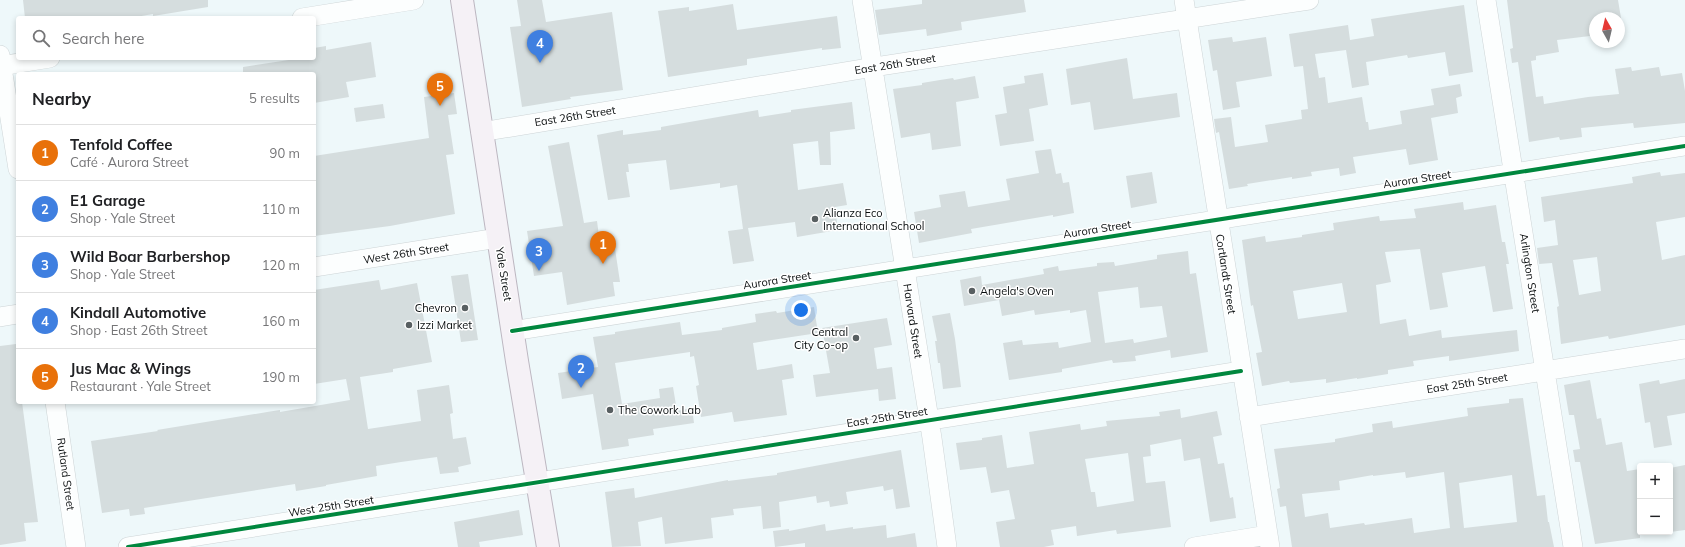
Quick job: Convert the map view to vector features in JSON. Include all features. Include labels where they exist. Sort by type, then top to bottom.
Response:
[{"type":"main road","name":"Yale Street","points":[[462,0],[512,331],[548,547]]},
{"type":"street","points":[[314,16],[414,0]]},
{"type":"street","name":"Harvard Street","points":[[862,0],[874,67],[947,547]]},
{"type":"street","name":"Cortlandt Street","points":[[1184,0],[1248,417],[1269,541]]},
{"type":"street","name":"East 26th Street","points":[[481,132],[874,67],[1309,0]]},
{"type":"street","name":"Arlington Street","points":[[1486,0],[1573,547]]},
{"type":"street","points":[[16,156],[1,62],[26,60]]},
{"type":"street","name":"Aurora Street","points":[[512,331],[1685,146]]},
{"type":"street","name":"West 26th Street","points":[[316,267],[498,238]]},
{"type":"street","points":[[0,317],[16,314]]},
{"type":"street","name":"East 25th Street","points":[[1248,417],[1685,349]]},
{"type":"street","name":"East 25th Street","points":[[537,482],[928,419],[1241,371]]},
{"type":"street","name":"Rutland Street","points":[[55,404],[76,547]]},
{"type":"street","name":"West 25th Street","points":[[128,547],[537,482]]},
{"type":"street","points":[[1194,547],[1269,541]]},
{"type":"building","points":[[23,0],[208,0],[208,7],[153,16],[153,14],[142,16],[25,16]]},
{"type":"building","points":[[517,0],[542,0],[546,22],[612,12],[623,90],[570,97],[571,99],[522,107],[510,27],[521,26]]},
{"type":"building","points":[[922,0],[1024,0],[1026,12],[961,22],[962,30],[927,36],[926,29],[879,35],[875,10],[922,4]]},
{"type":"building","points":[[1507,0],[1618,0],[1620,12],[1589,12],[1589,36],[1557,40],[1559,52],[1536,56],[1536,60],[1531,61],[1536,97],[1543,96],[1544,104],[1619,94],[1615,69],[1631,67],[1632,71],[1659,67],[1661,76],[1682,73],[1685,91],[1685,123],[1634,128],[1633,123],[1581,128],[1582,137],[1560,140],[1559,137],[1529,142],[1518,62],[1512,63],[1510,49],[1513,48]]},
{"type":"building","points":[[733,4],[737,30],[837,16],[841,48],[822,50],[822,48],[747,59],[747,65],[668,77],[658,11],[689,7],[689,11]]},
{"type":"building","points":[[1464,5],[1473,72],[1449,76],[1445,52],[1408,58],[1407,55],[1366,62],[1369,85],[1352,88],[1346,50],[1315,54],[1319,78],[1325,77],[1328,103],[1362,97],[1366,122],[1368,122],[1369,130],[1402,124],[1400,111],[1434,105],[1431,89],[1460,84],[1462,96],[1456,98],[1458,113],[1431,118],[1438,160],[1409,165],[1406,149],[1353,157],[1356,173],[1340,176],[1339,168],[1311,172],[1312,176],[1292,179],[1292,177],[1247,184],[1248,186],[1229,189],[1219,132],[1216,133],[1214,119],[1231,117],[1235,147],[1268,142],[1265,125],[1302,119],[1301,110],[1308,109],[1303,66],[1294,67],[1289,34],[1348,25],[1350,40],[1374,36],[1371,19]]},
{"type":"building","points":[[1232,37],[1233,42],[1266,37],[1272,76],[1236,82],[1240,107],[1223,110],[1217,70],[1213,71],[1208,40]]},
{"type":"building","points":[[371,42],[376,77],[346,82],[349,97],[316,103],[316,72],[243,72],[243,67],[289,60],[316,60],[316,48],[326,46],[326,50]]},
{"type":"building","points":[[1127,58],[1133,99],[1177,93],[1180,117],[1094,130],[1090,102],[1071,105],[1066,69]]},
{"type":"building","points":[[1043,73],[1048,105],[1029,109],[1034,141],[1000,146],[995,115],[1007,113],[1003,87],[1025,83],[1024,76]]},
{"type":"building","points":[[975,76],[979,98],[956,102],[961,146],[932,150],[930,133],[901,138],[893,89],[922,85],[922,83],[940,80],[953,78],[954,80]]},
{"type":"building","points":[[454,93],[457,114],[448,115],[454,154],[446,155],[455,214],[390,226],[316,236],[316,156],[429,138],[424,97]]},
{"type":"building","points":[[852,102],[855,129],[830,132],[831,165],[820,165],[818,141],[793,144],[798,190],[843,183],[847,205],[835,207],[838,230],[797,237],[795,222],[748,228],[754,261],[733,264],[728,231],[743,229],[737,185],[720,188],[720,183],[670,190],[666,160],[628,164],[629,172],[626,172],[630,197],[608,200],[597,135],[623,130],[623,135],[661,130],[661,127],[758,110],[759,117],[791,112],[791,110]]},
{"type":"building","points":[[383,104],[385,118],[356,122],[354,108]]},
{"type":"building","points":[[569,142],[584,223],[597,221],[600,244],[614,242],[620,282],[613,282],[615,296],[567,305],[562,272],[534,276],[527,231],[563,226],[548,146]]},
{"type":"building","points":[[1051,149],[1056,174],[1061,173],[1063,183],[1069,182],[1074,213],[1053,217],[1053,215],[971,229],[972,233],[919,243],[914,212],[941,207],[939,195],[965,191],[968,207],[1010,200],[1006,179],[1039,173],[1035,151]]},
{"type":"building","points":[[1152,172],[1157,203],[1131,208],[1126,176]]},
{"type":"building","points":[[1660,172],[1661,176],[1685,173],[1685,217],[1656,222],[1662,260],[1685,255],[1685,325],[1609,339],[1608,336],[1561,344],[1557,307],[1559,306],[1552,263],[1539,264],[1537,248],[1558,245],[1555,220],[1544,222],[1541,197],[1633,183],[1632,177]],"holes":[[[1597,257],[1601,291],[1579,295],[1573,260]]]},
{"type":"building","points":[[1463,202],[1464,210],[1496,205],[1502,242],[1505,242],[1509,264],[1506,264],[1513,309],[1493,312],[1485,266],[1442,273],[1448,307],[1430,310],[1420,249],[1385,252],[1391,282],[1376,285],[1380,324],[1406,319],[1409,336],[1441,330],[1442,338],[1517,330],[1519,351],[1449,361],[1449,356],[1413,361],[1414,366],[1388,370],[1388,374],[1357,379],[1326,383],[1326,379],[1290,383],[1289,381],[1262,386],[1256,353],[1262,352],[1253,305],[1251,306],[1242,240],[1265,236],[1266,242],[1302,237],[1302,235],[1334,230],[1333,223],[1379,216],[1380,221],[1416,218],[1414,209]],"holes":[[[1342,283],[1347,312],[1298,319],[1293,291]]]},
{"type":"building","points":[[1188,251],[1190,274],[1196,273],[1208,352],[1171,358],[1170,350],[1135,356],[1136,361],[1113,363],[1112,360],[1062,369],[1062,372],[1009,380],[1003,343],[1022,340],[1023,345],[1058,342],[1059,348],[1091,342],[1086,310],[1070,313],[1070,310],[1035,315],[1034,310],[1002,316],[999,300],[964,306],[960,280],[981,276],[982,285],[1044,274],[1043,269],[1058,266],[1059,271],[1097,266],[1097,263],[1114,262],[1115,266],[1157,259],[1157,255]],"holes":[[[1138,287],[1140,308],[1162,306],[1167,337],[1134,343],[1133,339],[1105,343],[1098,292]]]},
{"type":"building","name":"Chevron","points":[[468,274],[478,340],[461,342],[451,276]]},
{"type":"building","points":[[379,280],[381,290],[417,283],[432,362],[393,369],[393,372],[360,377],[368,429],[421,421],[417,390],[449,385],[453,413],[450,414],[453,439],[466,437],[471,464],[458,467],[459,472],[440,474],[437,457],[376,466],[377,476],[326,486],[296,491],[295,484],[144,508],[145,514],[130,516],[129,509],[102,513],[91,441],[350,400],[346,379],[316,384],[316,290]]},
{"type":"building","points":[[814,307],[818,333],[753,343],[757,370],[792,364],[794,378],[782,380],[787,415],[734,422],[732,412],[701,417],[696,386],[699,385],[694,356],[690,357],[690,352],[615,363],[622,404],[660,398],[659,389],[673,387],[677,411],[692,408],[694,423],[653,429],[654,435],[628,439],[629,446],[602,450],[593,394],[562,399],[558,373],[598,367],[593,337],[680,322],[682,335],[722,330],[722,328],[756,322],[755,314],[776,311],[777,313]]},
{"type":"building","points":[[950,313],[961,387],[943,389],[940,363],[938,363],[935,341],[937,341],[932,316]]},
{"type":"building","points":[[887,318],[892,345],[874,348],[877,369],[892,367],[896,399],[879,401],[878,389],[816,397],[813,375],[830,373],[822,328]]},
{"type":"building","points":[[16,344],[16,404],[22,404],[38,522],[24,523],[26,541],[0,545],[0,346]]},
{"type":"building","points":[[1685,379],[1685,413],[1667,416],[1672,445],[1654,448],[1650,422],[1645,423],[1639,384],[1659,380],[1660,384]]},
{"type":"building","points":[[1590,380],[1597,419],[1601,418],[1606,445],[1622,442],[1627,471],[1637,469],[1637,535],[1640,535],[1640,538],[1595,544],[1580,462],[1575,462],[1573,450],[1580,449],[1574,415],[1569,415],[1564,385]]},
{"type":"building","points":[[1523,398],[1537,496],[1545,495],[1548,522],[1554,547],[1292,547],[1286,506],[1280,507],[1277,489],[1280,488],[1274,449],[1335,442],[1335,439],[1373,432],[1372,424],[1392,421],[1393,428],[1468,416],[1467,408],[1509,403],[1509,399]],"holes":[[[1405,472],[1406,478],[1444,472],[1450,528],[1414,533],[1412,518],[1365,525],[1364,523],[1330,528],[1328,513],[1305,517],[1302,494],[1340,490],[1339,481],[1373,475]],[[1512,475],[1517,522],[1464,528],[1459,483]]]},
{"type":"building","points":[[1180,409],[1181,418],[1217,411],[1222,435],[1213,437],[1218,464],[1224,463],[1230,498],[1233,497],[1236,518],[1210,522],[1200,458],[1184,461],[1181,439],[1150,445],[1151,456],[1143,457],[1146,483],[1165,481],[1171,527],[1117,534],[1116,530],[1077,536],[1076,526],[1051,530],[1054,545],[1044,547],[1000,547],[996,522],[1015,519],[1009,490],[991,493],[986,467],[960,470],[956,443],[982,440],[982,438],[1002,435],[1007,468],[1034,464],[1029,432],[1080,424],[1081,430],[1107,426],[1106,421],[1160,416],[1159,412]],"holes":[[[1128,453],[1134,501],[1097,507],[1095,492],[1091,492],[1085,459]]]},
{"type":"building","points":[[901,450],[910,507],[896,509],[893,489],[884,491],[883,486],[846,492],[848,504],[830,507],[829,501],[817,503],[816,496],[779,502],[781,527],[763,529],[761,506],[733,509],[734,515],[711,518],[713,538],[665,544],[662,517],[638,522],[641,546],[612,547],[605,492],[634,488],[635,498],[728,480],[777,475],[777,473]]},
{"type":"building","points":[[1685,465],[1685,530],[1673,532],[1673,499],[1673,467]]},
{"type":"building","points":[[519,510],[523,535],[479,542],[480,547],[458,547],[454,522]]},
{"type":"building","points":[[825,524],[826,531],[853,527],[853,529],[886,525],[887,538],[915,533],[917,547],[805,547],[805,543],[775,547],[773,531],[789,529],[789,531]]},
{"type":"cycle path","points":[[512,331],[1685,146]]},
{"type":"cycle path","points":[[128,547],[1241,371]]},
{"type":"place","name":"Kindall Automotive","points":[[540,63]]},
{"type":"place","name":"Jus Mac & Wings","points":[[440,106]]},
{"type":"place","name":"Alianza Eco International School","points":[[815,219]]},
{"type":"place","name":"Tenfold Coffee","points":[[603,264]]},
{"type":"place","name":"Wild Boar Barbershop","points":[[539,271]]},
{"type":"place","name":"Angela's Oven","points":[[972,291]]},
{"type":"place","name":"Chevron","points":[[465,308]]},
{"type":"place","name":"Izzi Market","points":[[409,325]]},
{"type":"place","name":"Central City Co-op","points":[[856,338]]},
{"type":"place","name":"E1 Garage","points":[[581,388]]},
{"type":"place","name":"The Cowork Lab","points":[[610,410]]}]
